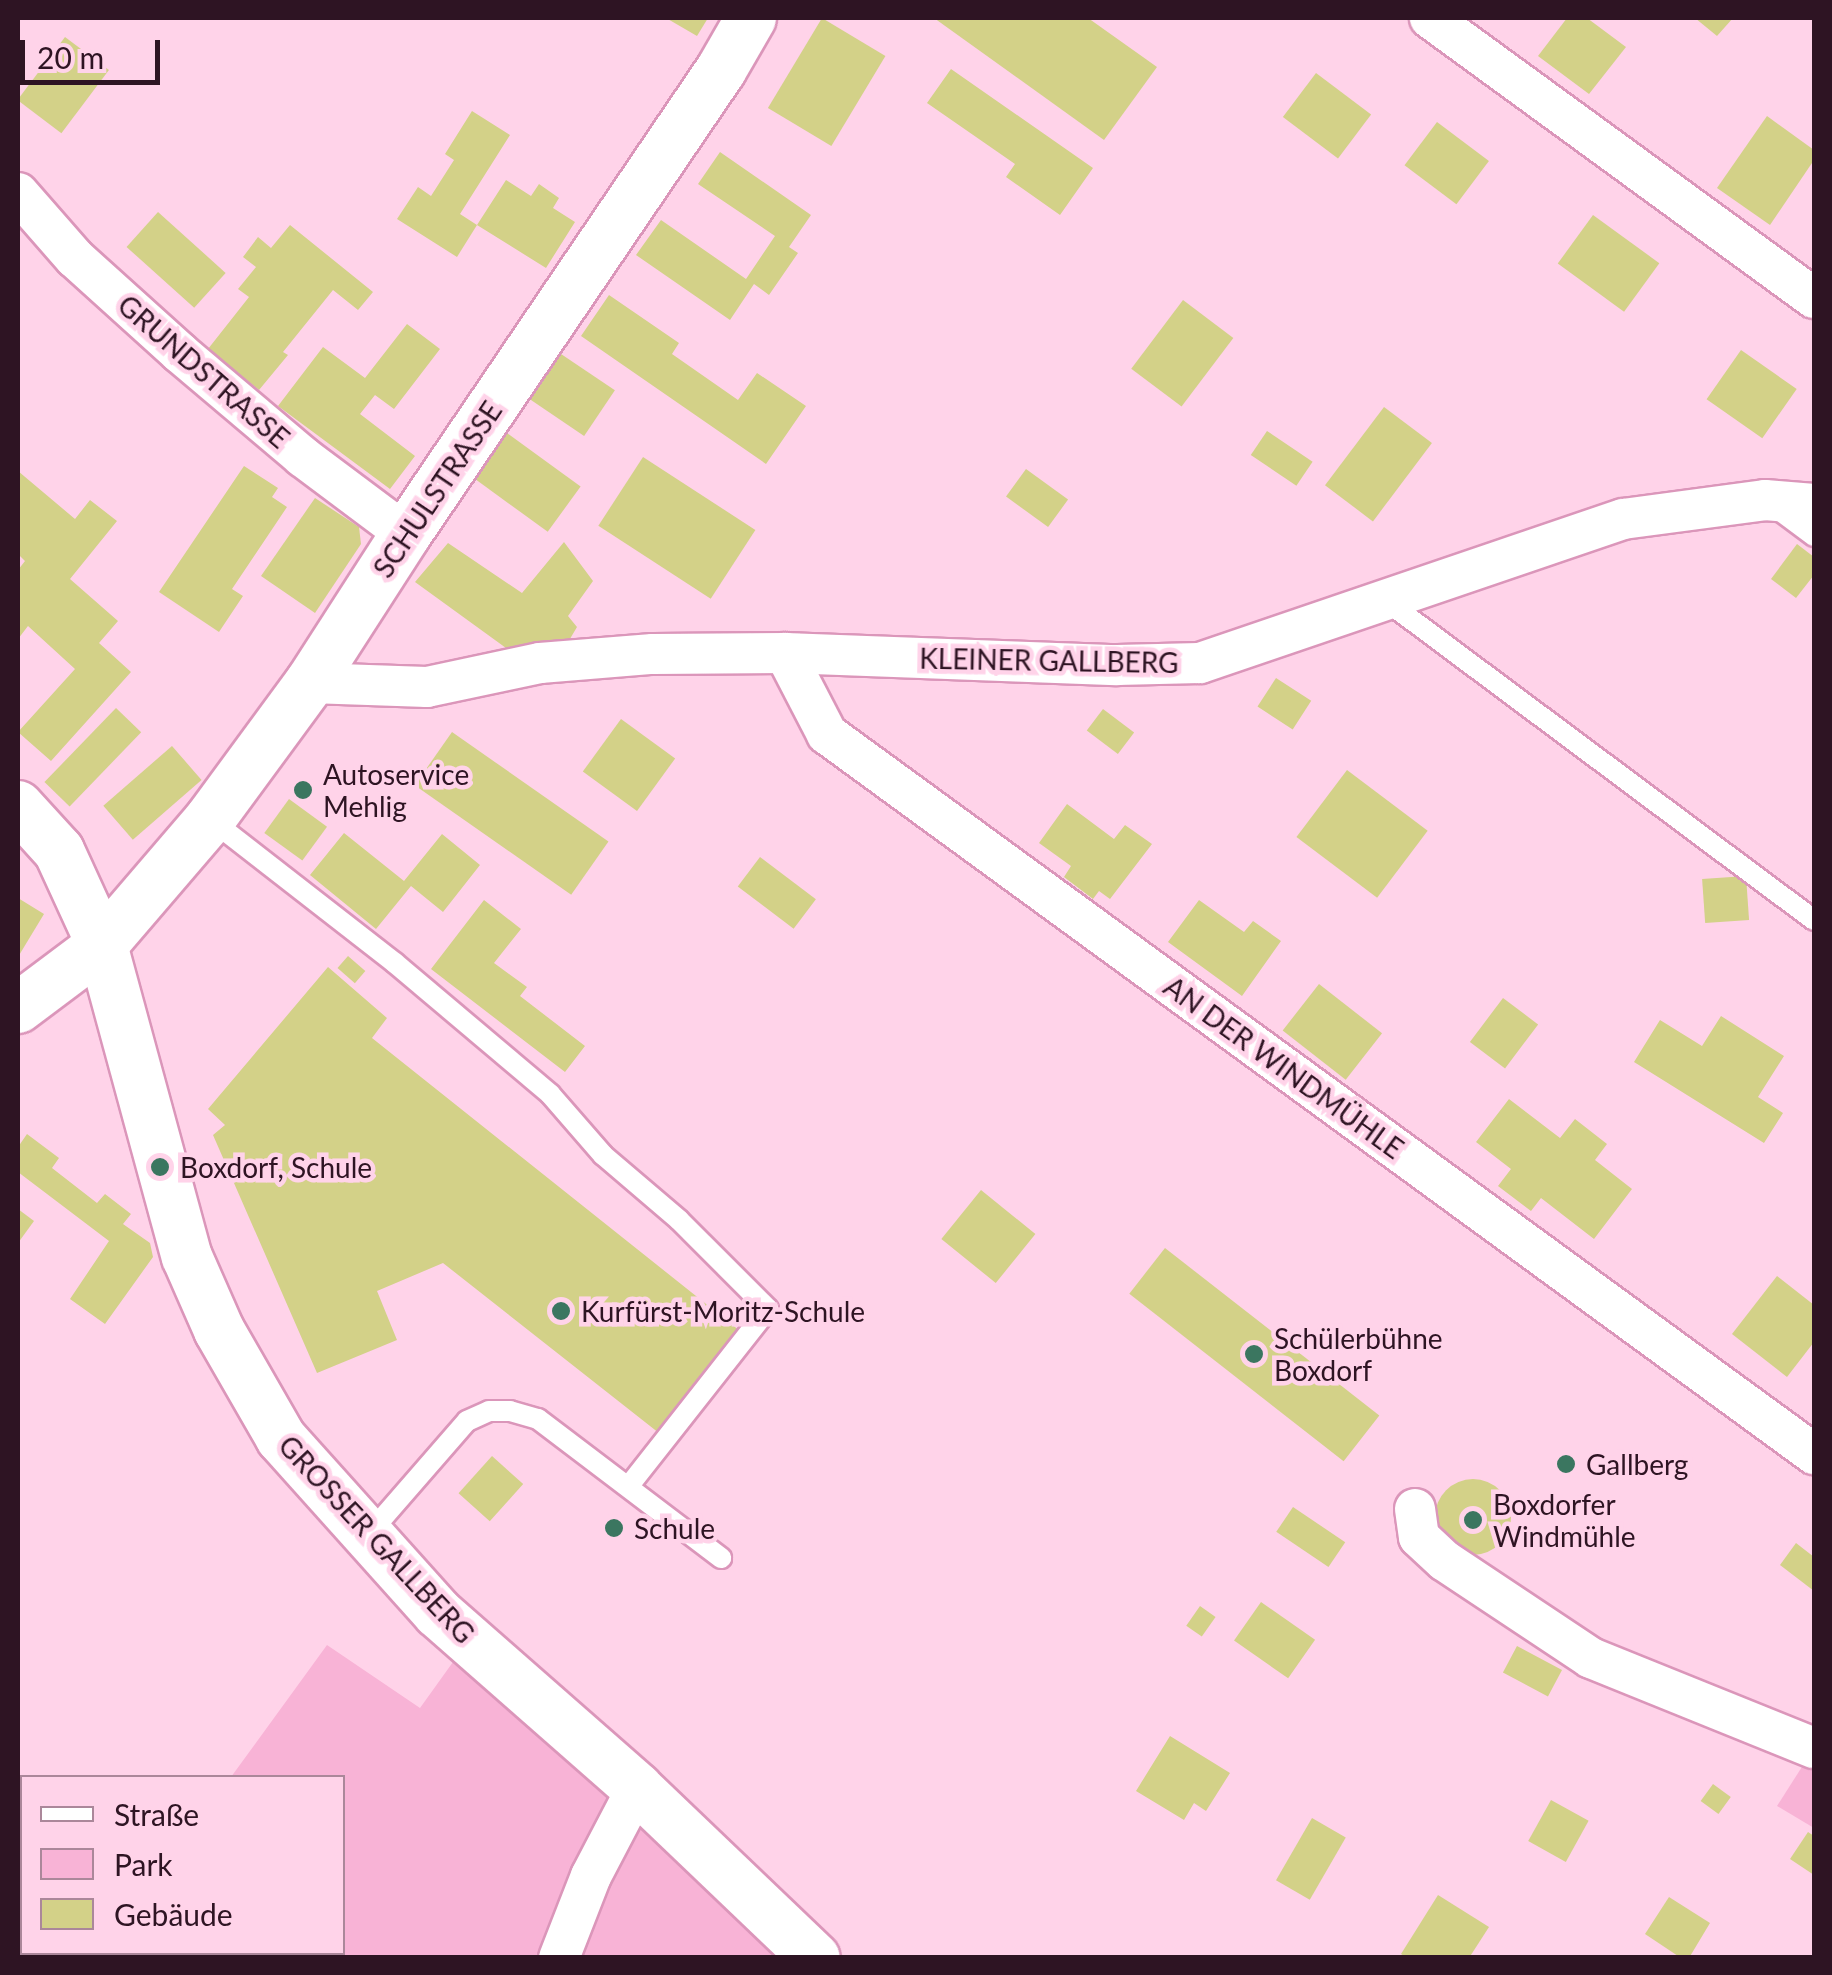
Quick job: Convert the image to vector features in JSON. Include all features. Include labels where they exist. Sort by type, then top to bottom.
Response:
[{"type":"street","name":"SCHULSTRASSE","points":[[18,1008],[102,946],[210,819],[310,683],[406,534],[721,70],[751,18]]},
{"type":"street","points":[[1430,18],[1814,298]]},
{"type":"street","name":"GRUNDSTRASSE","points":[[18,192],[75,258],[180,353],[304,457],[406,534]]},
{"type":"street","name":"KLEINER GALLBERG","points":[[310,683],[427,687],[540,662],[653,654],[784,653],[1117,666],[1200,664],[1623,519],[1765,500],[1814,504]]},
{"type":"street","name":"AN DER WINDMÜHLE","points":[[784,653],[827,734],[1814,1454]]},
{"type":"street","name":"GROSSER GALLBERG","points":[[18,806],[58,850],[102,946],[187,1257],[219,1330],[280,1438],[438,1613],[637,1788],[815,1958]]},
{"type":"street","points":[[1415,1509],[1419,1537],[1445,1561],[1591,1658],[1814,1748]]},
{"type":"street","points":[[560,1958],[591,1876],[637,1788]]},
{"type":"lane","points":[[1765,500],[1814,536]]},
{"type":"lane","points":[[1385,600],[1814,920]]},
{"type":"lane","points":[[210,819],[395,963],[550,1094],[603,1154],[679,1220],[768,1308],[628,1486]]},
{"type":"lane","points":[[367,1536],[467,1420],[489,1411],[510,1411],[538,1420],[721,1558]]},
{"type":"green space","points":[[327,1645],[420,1708],[453,1662],[608,1795],[545,1957],[210,1958],[205,1955],[345,1955],[345,1775],[232,1775]]},
{"type":"green space","points":[[1814,1748],[1814,1828],[1777,1806]]},
{"type":"green space","points":[[638,1824],[778,1957],[568,1958]]},
{"type":"building","points":[[666,18],[708,18],[697,36]]},
{"type":"building","points":[[822,18],[885,56],[831,146],[768,108]]},
{"type":"building","points":[[934,18],[1088,18],[1157,67],[1104,140]]},
{"type":"building","points":[[1567,18],[1587,18],[1626,47],[1589,94],[1538,56]]},
{"type":"building","points":[[1695,18],[1733,18],[1717,36]]},
{"type":"building","points":[[65,37],[109,70],[61,133],[18,99]]},
{"type":"building","points":[[951,69],[1093,168],[1060,215],[1006,177],[1015,164],[927,103]]},
{"type":"building","points":[[1316,73],[1371,115],[1338,158],[1283,117]]},
{"type":"building","points":[[472,111],[510,135],[460,214],[477,225],[457,257],[397,219],[418,187],[431,196],[454,160],[445,154]]},
{"type":"building","points":[[1767,116],[1814,150],[1814,160],[1770,225],[1717,188]]},
{"type":"building","points":[[1437,122],[1489,161],[1456,204],[1405,165]]},
{"type":"building","points":[[720,152],[811,215],[789,247],[798,253],[769,295],[754,284],[730,320],[636,255],[661,220],[746,279],[775,236],[698,184]]},
{"type":"building","points":[[506,180],[531,196],[539,184],[559,198],[553,208],[575,222],[546,268],[477,225]]},
{"type":"building","points":[[158,212],[226,273],[194,308],[127,247]]},
{"type":"building","points":[[1593,215],[1659,263],[1624,312],[1558,264]]},
{"type":"building","points":[[290,225],[373,292],[358,310],[333,290],[283,352],[288,355],[259,390],[208,349],[249,297],[238,289],[256,267],[243,257],[258,237],[271,248]]},
{"type":"building","points":[[609,295],[679,343],[672,354],[738,400],[757,373],[806,406],[766,464],[581,336]]},
{"type":"building","points":[[1183,300],[1233,338],[1182,407],[1131,369]]},
{"type":"building","points":[[407,324],[440,349],[394,409],[375,395],[360,414],[415,456],[390,489],[278,406],[323,347],[365,378]]},
{"type":"building","points":[[1741,350],[1797,389],[1762,438],[1707,399]]},
{"type":"building","points":[[561,354],[615,390],[584,436],[530,400]]},
{"type":"building","points":[[1384,407],[1432,443],[1373,521],[1325,485]]},
{"type":"building","points":[[1267,431],[1313,462],[1296,486],[1251,455]]},
{"type":"building","points":[[507,433],[581,486],[548,532],[474,478]]},
{"type":"building","points":[[643,457],[755,530],[711,599],[598,526]]},
{"type":"building","points":[[244,466],[278,488],[272,497],[287,507],[232,589],[243,596],[219,632],[159,592]]},
{"type":"building","points":[[1026,469],[1068,500],[1048,527],[1006,497]]},
{"type":"building","points":[[18,471],[75,519],[90,500],[117,521],[70,579],[118,621],[99,643],[131,672],[51,761],[18,732],[75,669],[28,626],[18,639],[18,570],[25,561],[18,554]]},
{"type":"building","points":[[315,498],[359,527],[361,544],[315,613],[261,576]]},
{"type":"building","points":[[564,542],[593,581],[568,616],[577,627],[564,649],[506,648],[415,582],[448,543],[522,593]]},
{"type":"building","points":[[1797,544],[1814,557],[1814,575],[1796,598],[1771,579]]},
{"type":"building","points":[[1276,678],[1311,701],[1293,729],[1257,707]]},
{"type":"building","points":[[116,708],[141,732],[70,806],[44,782]]},
{"type":"building","points":[[1103,709],[1134,732],[1118,754],[1087,731]]},
{"type":"building","points":[[621,719],[675,758],[637,811],[583,772]]},
{"type":"building","points":[[452,732],[608,842],[571,895],[415,785]]},
{"type":"building","points":[[172,746],[202,780],[133,840],[103,806]]},
{"type":"building","points":[[1347,770],[1428,831],[1377,898],[1296,837]]},
{"type":"building","points":[[289,799],[327,827],[302,861],[264,833]]},
{"type":"building","points":[[1067,804],[1114,839],[1125,825],[1152,844],[1110,899],[1099,891],[1093,899],[1064,877],[1071,866],[1039,843]]},
{"type":"building","points":[[344,833],[404,881],[442,834],[480,865],[443,912],[411,886],[376,929],[310,875]]},
{"type":"building","points":[[760,857],[816,899],[794,929],[738,887]]},
{"type":"building","points":[[1746,876],[1749,920],[1705,923],[1702,879]]},
{"type":"building","points":[[18,898],[44,914],[18,957]]},
{"type":"building","points":[[484,900],[521,929],[494,963],[527,987],[520,996],[585,1046],[565,1072],[431,969]]},
{"type":"building","points":[[1199,900],[1244,932],[1253,921],[1281,941],[1242,996],[1168,942]]},
{"type":"building","points":[[348,956],[365,971],[355,983],[338,968]]},
{"type":"building","points":[[328,967],[387,1018],[372,1038],[745,1335],[664,1437],[443,1263],[377,1291],[397,1340],[317,1373],[213,1135],[225,1125],[208,1109]]},
{"type":"building","points":[[1319,984],[1382,1033],[1346,1080],[1283,1030]]},
{"type":"building","points":[[1503,998],[1538,1024],[1505,1068],[1470,1042]]},
{"type":"building","points":[[1721,1016],[1784,1056],[1758,1097],[1783,1113],[1764,1143],[1634,1062],[1660,1020],[1702,1046]]},
{"type":"building","points":[[1509,1099],[1560,1138],[1575,1119],[1607,1144],[1595,1160],[1632,1189],[1594,1239],[1541,1198],[1531,1211],[1498,1186],[1511,1169],[1476,1142]]},
{"type":"building","points":[[27,1134],[59,1158],[52,1168],[97,1203],[105,1194],[131,1214],[123,1224],[150,1243],[153,1257],[105,1324],[70,1299],[109,1241],[18,1172],[18,1147]]},
{"type":"building","points":[[981,1190],[1035,1234],[996,1283],[941,1239]]},
{"type":"building","points":[[18,1209],[34,1221],[18,1243]]},
{"type":"building","name":"Schülerbühne Boxdorf","points":[[1165,1248],[1379,1415],[1344,1461],[1129,1294]]},
{"type":"building","points":[[1777,1276],[1814,1305],[1814,1342],[1787,1377],[1732,1334]]},
{"type":"building","points":[[492,1456],[523,1484],[490,1521],[459,1493]]},
{"type":"building","name":"Boxdorfer Windmühle","points":[[1473,1479],[1500,1490],[1511,1517],[1500,1544],[1473,1555],[1446,1544],[1435,1517],[1446,1490]]},
{"type":"building","points":[[1293,1507],[1345,1542],[1328,1567],[1276,1532]]},
{"type":"building","points":[[1796,1543],[1814,1557],[1814,1591],[1780,1565]]},
{"type":"building","points":[[1261,1602],[1315,1640],[1288,1678],[1234,1641]]},
{"type":"building","points":[[1200,1606],[1216,1617],[1202,1637],[1186,1626]]},
{"type":"building","points":[[1517,1646],[1562,1670],[1548,1696],[1503,1672]]},
{"type":"building","points":[[1170,1736],[1230,1773],[1206,1811],[1194,1803],[1184,1820],[1136,1791]]},
{"type":"building","points":[[1713,1784],[1731,1797],[1718,1814],[1701,1801]]},
{"type":"building","points":[[1551,1800],[1589,1821],[1566,1862],[1528,1841]]},
{"type":"building","points":[[1312,1818],[1346,1837],[1310,1900],[1276,1880]]},
{"type":"building","points":[[1808,1832],[1814,1836],[1814,1875],[1790,1859]]},
{"type":"building","points":[[1438,1895],[1489,1927],[1469,1958],[1407,1958],[1401,1954]]},
{"type":"building","points":[[1669,1897],[1710,1923],[1689,1958],[1681,1958],[1645,1934]]},
{"type":"place","name":"Autoservice Mehlig","points":[[303,790]]},
{"type":"place","name":"Boxdorf, Schule","points":[[160,1167]]},
{"type":"place","name":"Kurfürst-Moritz-Schule","points":[[561,1311]]},
{"type":"place","name":"Schülerbühne Boxdorf","points":[[1254,1354]]},
{"type":"place","name":"Gallberg","points":[[1566,1464]]},
{"type":"place","name":"Boxdorfer Windmühle","points":[[1473,1520]]},
{"type":"place","name":"Schule","points":[[614,1528]]}]
